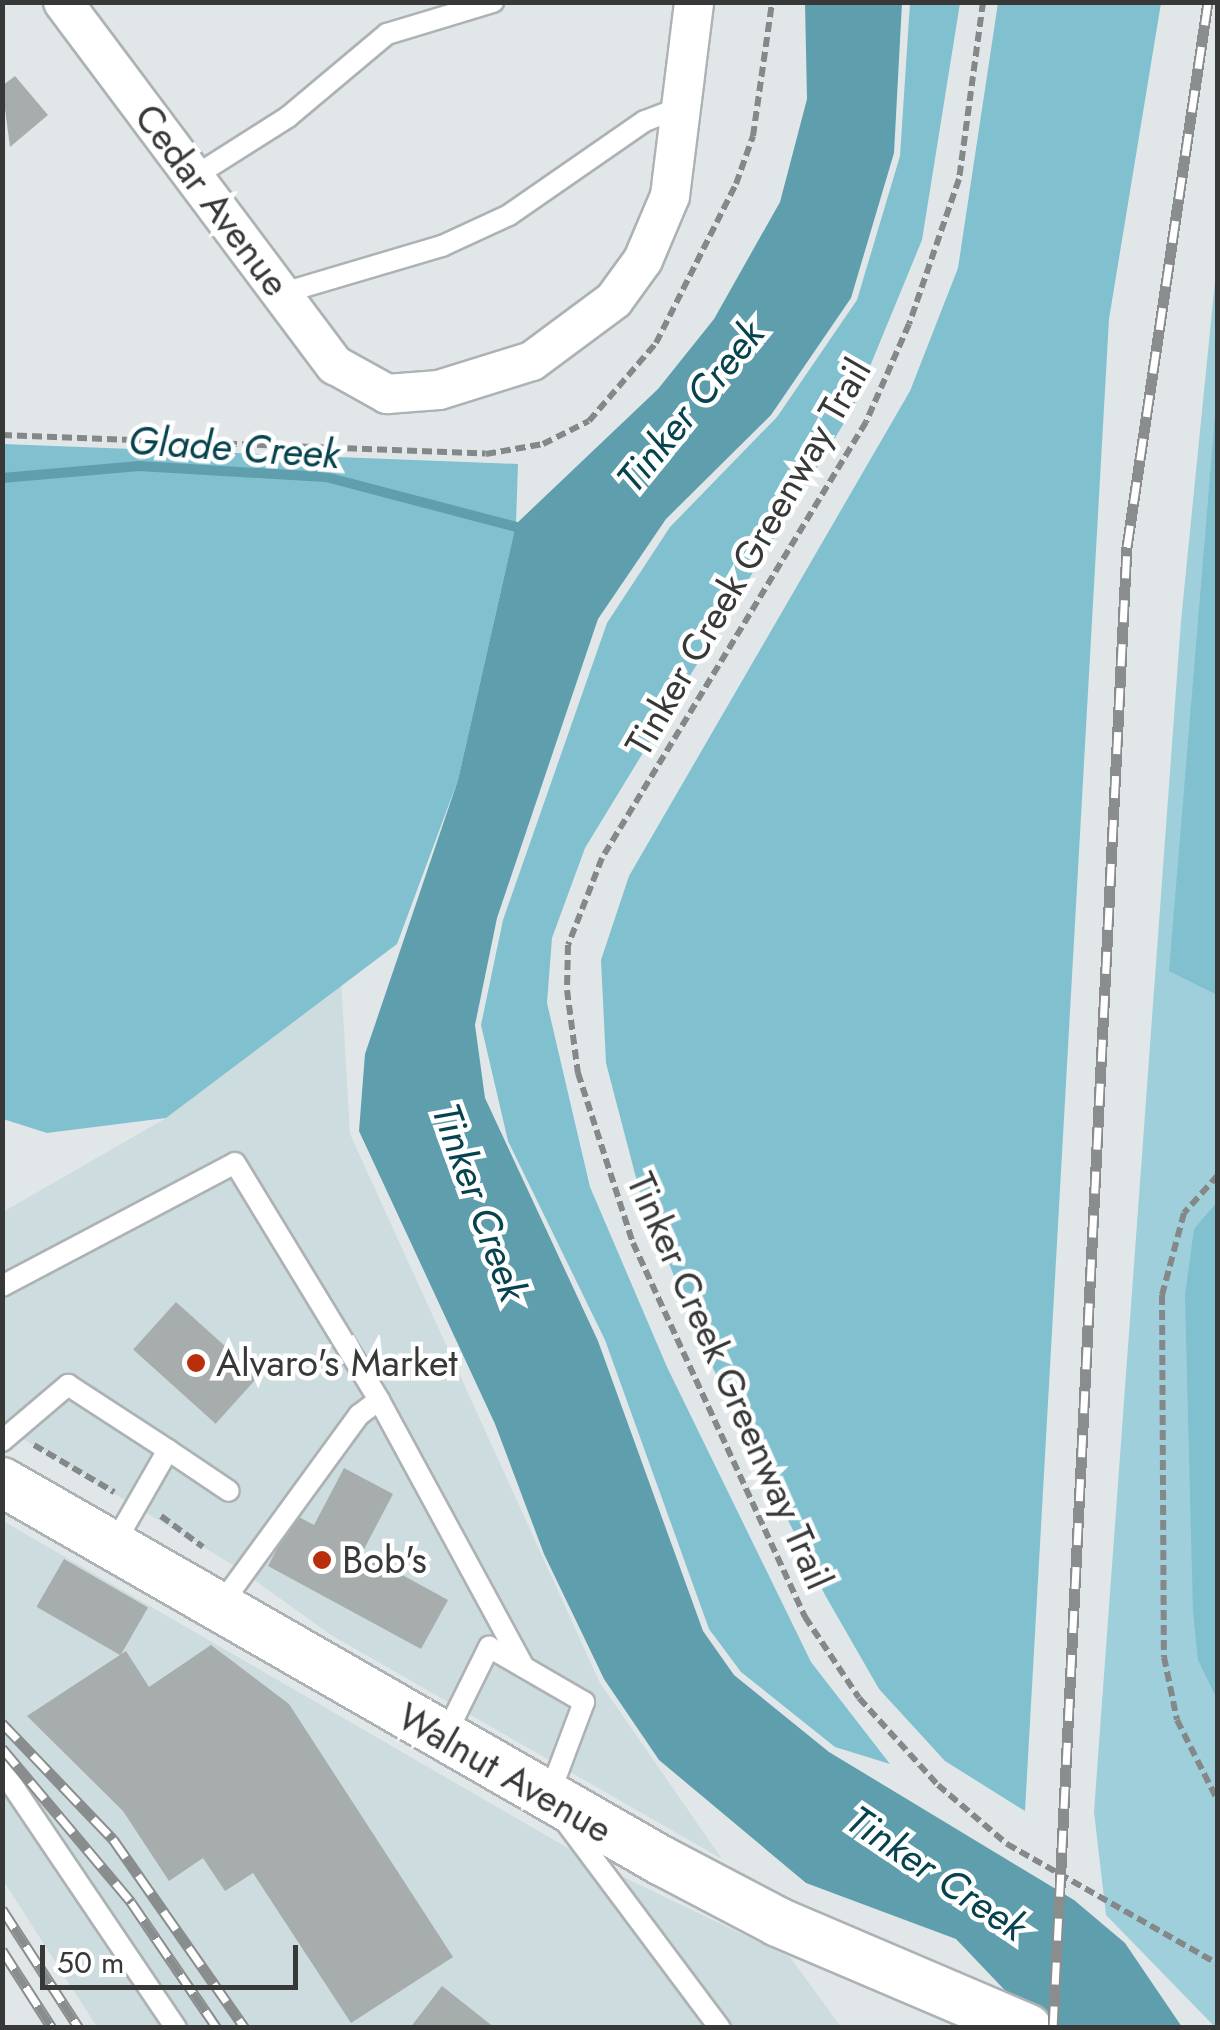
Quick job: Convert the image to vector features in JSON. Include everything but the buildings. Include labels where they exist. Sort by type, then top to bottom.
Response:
[{"type":"street","name":"Cedar Avenue","points":[[62,2],[334,366],[368,390],[438,390],[532,360],[614,300],[662,221],[681,107]]},
{"type":"street","points":[[681,107],[694,2]]},
{"type":"street","name":"Walnut Avenue","points":[[2,1482],[548,1797],[778,1922],[1027,2028]]},
{"type":"lane","points":[[195,176],[288,118],[387,34],[493,2]]},
{"type":"lane","points":[[283,293],[442,246],[510,215],[645,121],[681,107]]},
{"type":"lane","points":[[2,1286],[235,1163],[379,1400],[524,1667]]},
{"type":"lane","points":[[2,1441],[68,1384],[230,1492]]},
{"type":"lane","points":[[218,1608],[358,1415],[379,1400]]},
{"type":"lane","points":[[112,1548],[168,1450]]},
{"type":"lane","points":[[444,1738],[490,1646],[584,1702],[548,1797],[720,2028]]},
{"type":"lane","points":[[2,1770],[176,2028]]},
{"type":"path","name":"Tinker Creek Greenway Trail","points":[[983,2],[958,179],[910,324],[866,422],[602,858],[568,945],[567,990],[578,1073],[633,1244],[805,1617],[848,1682],[938,1786],[1008,1844],[1218,1964]]},
{"type":"path","points":[[1218,1175],[1184,1214],[1162,1295],[1164,1657],[1177,1720],[1218,1800]]},
{"type":"path","points":[[31,1443],[108,1488]]},
{"type":"shaded area","points":[[910,3],[960,3],[922,240],[852,410],[585,848],[552,938],[547,1003],[590,1187],[667,1367],[811,1662],[890,1764],[835,1747],[741,1672],[709,1629],[605,1340],[508,1141],[481,1025],[503,920],[607,623],[670,527],[777,417],[857,300],[900,156]]},
{"type":"shaded area","points":[[998,3],[1161,3],[1109,319],[1025,1811],[945,1761],[879,1689],[825,1595],[707,1356],[640,1193],[606,1063],[601,960],[629,876],[910,391],[958,268]]},
{"type":"shaded area","points":[[1217,261],[1215,2027],[1106,1915],[1094,1812],[1181,621]]},
{"type":"shaded area","points":[[1217,392],[1217,995],[1169,971]]},
{"type":"shaded area","points":[[3,444],[518,464],[516,524],[458,780],[397,944],[166,1118],[47,1133],[3,1119]]},
{"type":"shaded area","points":[[341,978],[350,1134],[600,1683],[722,1859],[331,1635],[235,1566],[3,1427],[3,1212],[166,1118]]},
{"type":"shaded area","points":[[1217,1202],[1217,1699],[1198,1660],[1193,1611],[1185,1295],[1194,1229]]},
{"type":"shaded area","points":[[3,1521],[592,1862],[790,1957],[841,2027],[97,2027],[3,1880]]},
{"type":"water","name":"Tinker Creek","points":[[805,3],[902,3],[894,153],[851,298],[771,415],[666,519],[598,619],[497,918],[475,1025],[485,1098],[598,1341],[703,1631],[734,1675],[829,1752],[1074,1900],[1125,1943],[1182,2027],[1040,2027],[956,1939],[806,1883],[659,1760],[604,1679],[544,1554],[495,1424],[359,1131],[365,1054],[458,780],[516,524],[658,389],[714,319],[780,202],[807,99]]},
{"type":"waterway","name":"Glade Creek","points":[[2,478],[139,466],[326,477],[528,530]]},
{"type":"railway","points":[[1053,2028],[1127,547],[1208,2]]},
{"type":"railway","points":[[2,1723],[113,1839],[245,2028]]},
{"type":"railway","points":[[2,1748],[131,1902],[217,2028]]},
{"type":"railway","points":[[2,1909],[79,2028]]},
{"type":"railway","points":[[2,1950],[52,2028]]},
{"type":"place","name":"Alvaro's Market","points":[[196,1363]]},
{"type":"place","name":"Bob's","points":[[322,1560]]}]
